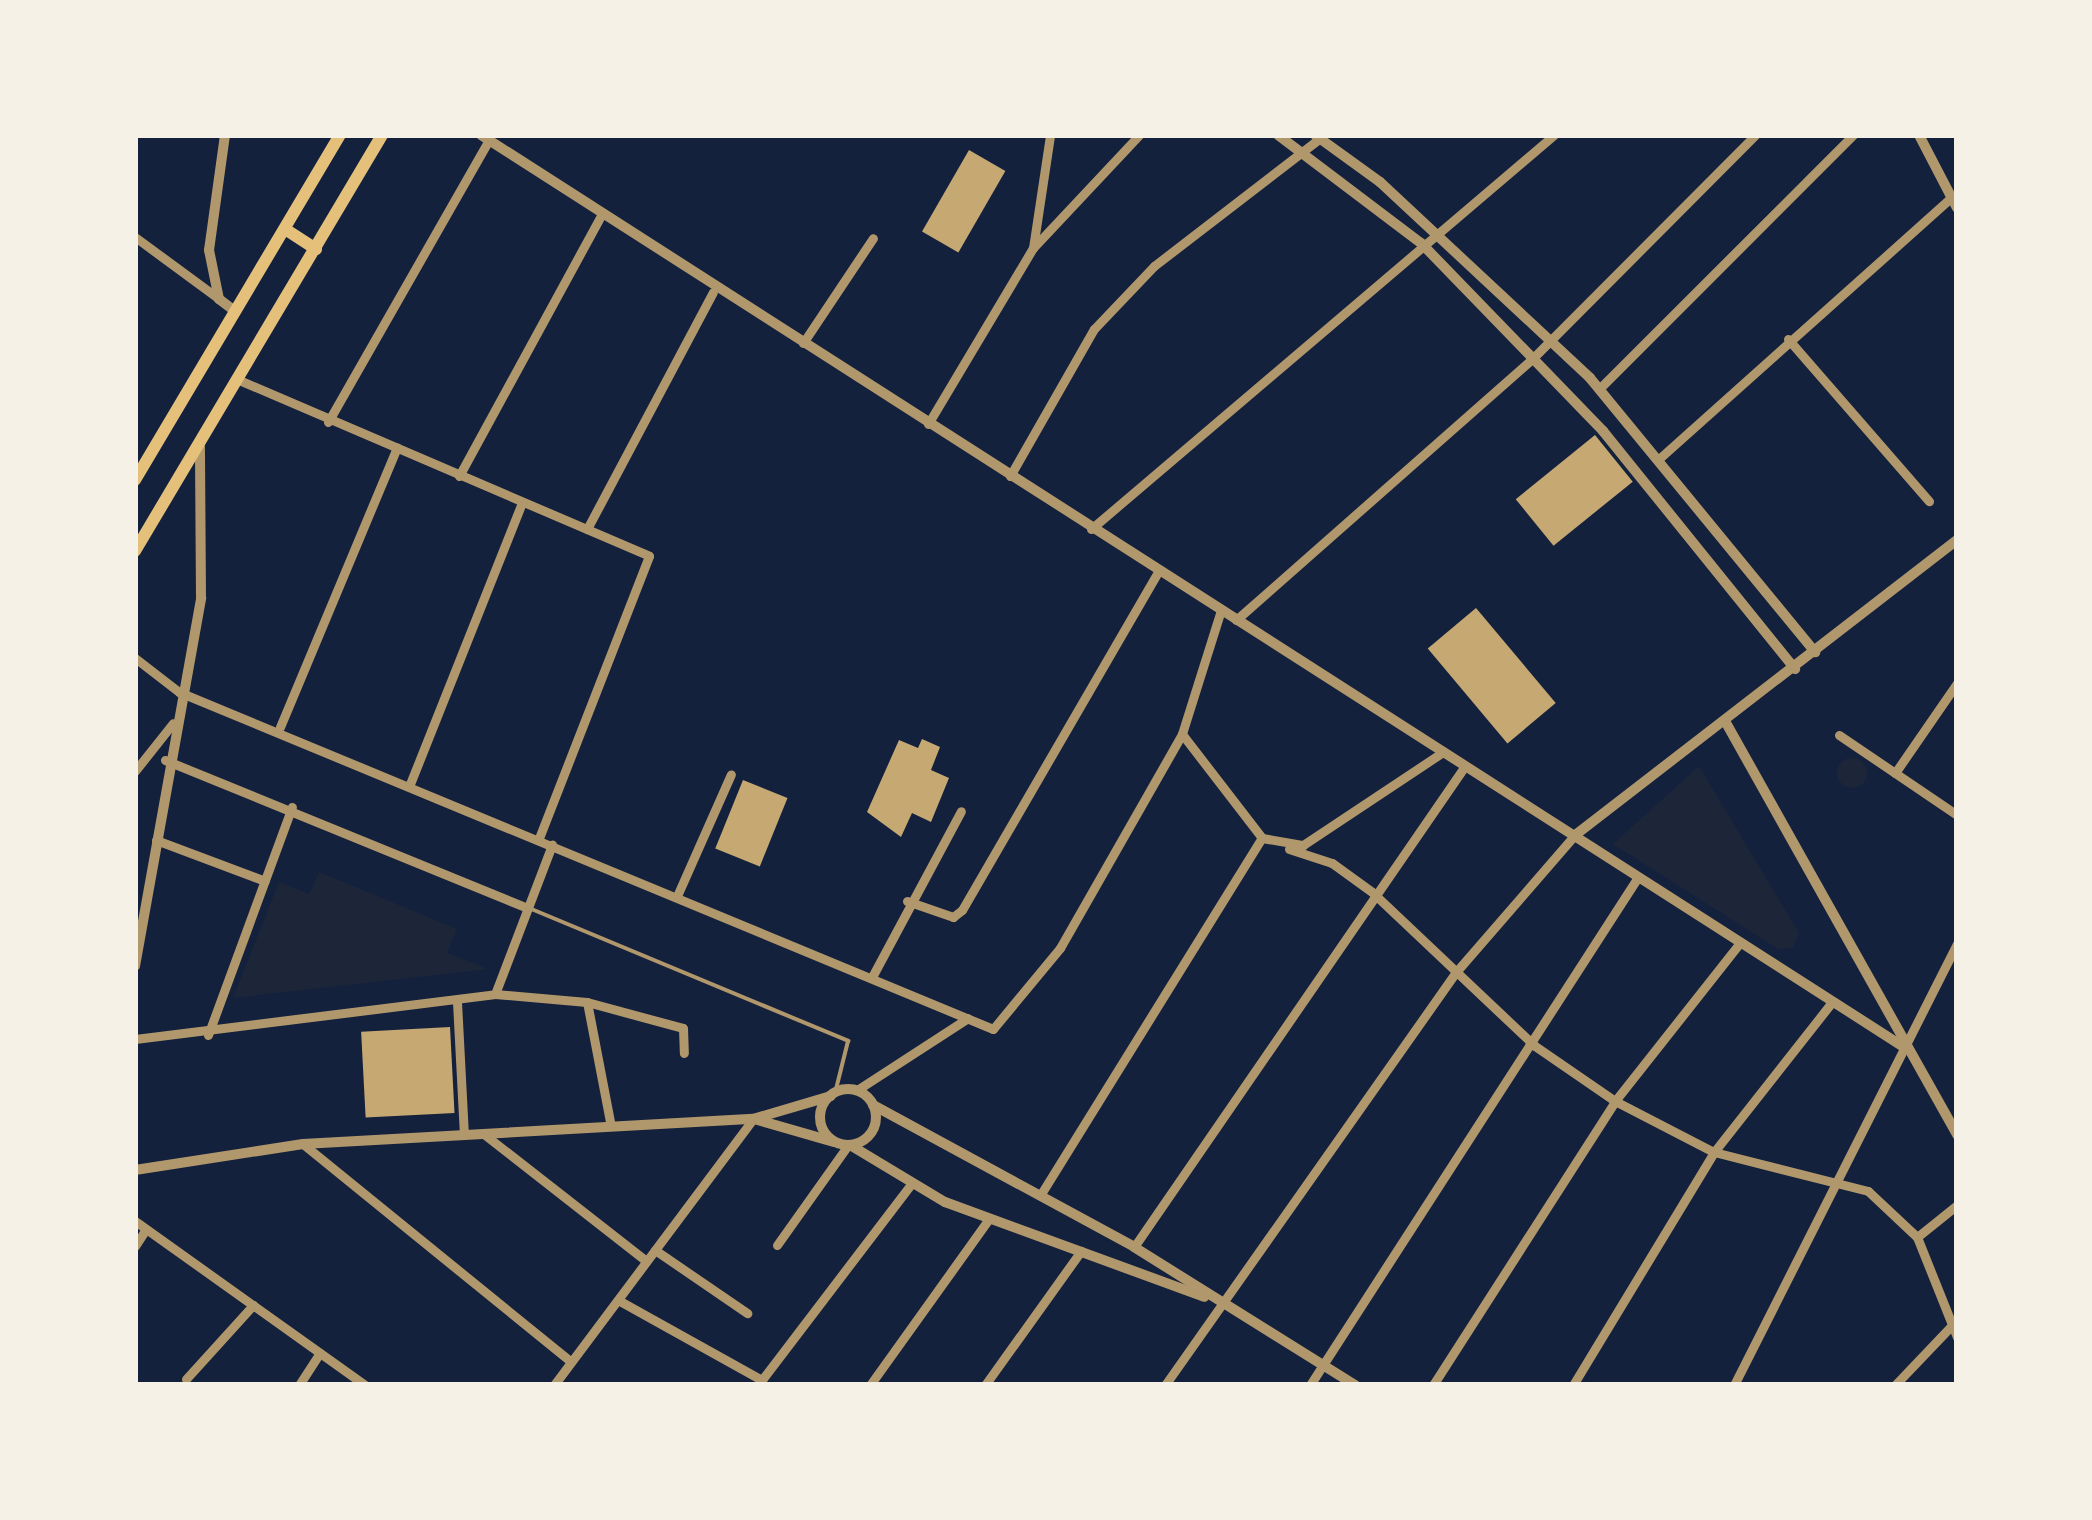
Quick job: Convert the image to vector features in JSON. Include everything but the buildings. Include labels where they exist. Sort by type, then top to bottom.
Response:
[{"type":"main road","points":[[136,478],[340,135]]},
{"type":"main road","points":[[135,550],[200,447],[382,135]]},
{"type":"main road","points":[[285,229],[316,249]]},
{"type":"street","points":[[219,299],[208,250],[226,135]]},
{"type":"street","points":[[1034,248],[1050,135]]},
{"type":"street","points":[[928,424],[1034,248],[1139,135]]},
{"type":"street","points":[[1278,135],[1421,243],[1602,432],[1795,669]]},
{"type":"street","points":[[1091,529],[1421,243],[1441,238],[1541,139],[1554,135]]},
{"type":"street","points":[[1236,620],[1532,359],[1546,338],[1755,135]]},
{"type":"street","points":[[1599,389],[1853,135]]},
{"type":"street","points":[[1660,457],[1788,340],[1954,203],[1919,135]]},
{"type":"street","points":[[1010,476],[1094,328],[1154,266],[1317,137],[1441,238],[1599,389],[1660,457],[1816,652]]},
{"type":"street","points":[[328,422],[485,138],[713,292],[803,343],[1902,1046]]},
{"type":"street","points":[[459,476],[602,216]]},
{"type":"street","points":[[135,236],[236,312]]},
{"type":"street","points":[[803,343],[873,238]]},
{"type":"street","points":[[587,528],[713,292]]},
{"type":"street","points":[[1788,340],[1929,501]]},
{"type":"street","points":[[239,380],[328,422],[397,447],[650,556],[538,840]]},
{"type":"street","points":[[135,966],[165,760],[201,598],[200,447]]},
{"type":"street","points":[[280,727],[397,447]]},
{"type":"street","points":[[410,784],[522,502]]},
{"type":"street","points":[[1165,1385],[1456,972],[1574,836],[1795,669],[1957,540]]},
{"type":"street","points":[[907,901],[954,917],[962,910],[1157,573]]},
{"type":"street","points":[[135,658],[180,692],[280,727],[538,840],[993,1029],[1060,948],[1182,734],[1220,610]]},
{"type":"street","points":[[1896,774],[1957,683]]},
{"type":"street","points":[[1725,720],[1902,1046],[1957,1134]]},
{"type":"street","points":[[135,771],[174,722]]},
{"type":"street","points":[[1182,734],[1262,838],[1332,864],[1372,892],[1535,1046],[1616,1101],[1714,1152],[1868,1191],[1917,1238],[1957,1337]]},
{"type":"street","points":[[1839,735],[1957,815]]},
{"type":"street","points":[[1290,850],[1444,752]]},
{"type":"street","points":[[165,760],[292,807],[528,908]]},
{"type":"street","points":[[1134,1247],[1372,892],[1465,766]]},
{"type":"street","points":[[677,896],[731,774]]},
{"type":"street","points":[[208,1034],[292,807]]},
{"type":"street","points":[[872,977],[907,901],[961,812]]},
{"type":"street","points":[[1041,1194],[1262,838]]},
{"type":"street","points":[[156,840],[265,881]]},
{"type":"street","points":[[496,994],[552,845]]},
{"type":"street","points":[[1310,1385],[1535,1046],[1638,877]]},
{"type":"street","points":[[1433,1385],[1616,1101],[1740,943]]},
{"type":"street","points":[[1734,1385],[1957,943]]},
{"type":"street","points":[[135,1039],[208,1034],[496,994],[587,1002],[683,1028],[684,1053]]},
{"type":"street","points":[[458,1002],[464,1135]]},
{"type":"street","points":[[587,1002],[610,1122]]},
{"type":"street","points":[[1573,1385],[1714,1152],[1832,1002]]},
{"type":"street","points":[[135,1170],[303,1144],[485,1136],[610,1122],[754,1118],[858,1090],[968,1018]]},
{"type":"street","points":[[858,1090],[873,1105],[1134,1247],[1353,1385]]},
{"type":"street","points":[[833,1095],[820,1118],[846,1144],[912,1183],[988,1220],[1224,1304]]},
{"type":"street","points":[[754,1118],[846,1144],[869,1136],[873,1105]]},
{"type":"street","points":[[554,1385],[754,1118]]},
{"type":"street","points":[[485,1136],[646,1261]]},
{"type":"street","points":[[303,1144],[571,1362]]},
{"type":"street","points":[[777,1245],[846,1144]]},
{"type":"street","points":[[618,1300],[760,1383],[912,1183]]},
{"type":"street","points":[[1917,1238],[1957,1205]]},
{"type":"street","points":[[870,1385],[988,1220]]},
{"type":"street","points":[[135,1221],[365,1385]]},
{"type":"street","points":[[135,1246],[146,1229]]},
{"type":"street","points":[[655,1250],[747,1312]]},
{"type":"street","points":[[985,1385],[1081,1252]]},
{"type":"street","points":[[186,1379],[253,1305]]},
{"type":"street","points":[[1895,1385],[1954,1322]]},
{"type":"street","points":[[299,1385],[320,1354]]},
{"type":"lane","points":[[528,908],[848,1041],[833,1095]]},
{"type":"shaded area","points":[[1852,758],[1863,762],[1867,773],[1863,784],[1852,788],[1841,784],[1837,773],[1841,762]]},
{"type":"shaded area","points":[[1699,766],[1799,933],[1793,948],[1778,949],[1613,844]]},
{"type":"shaded area","points":[[319,872],[457,929],[447,953],[488,969],[233,998],[279,882],[309,894]]}]
